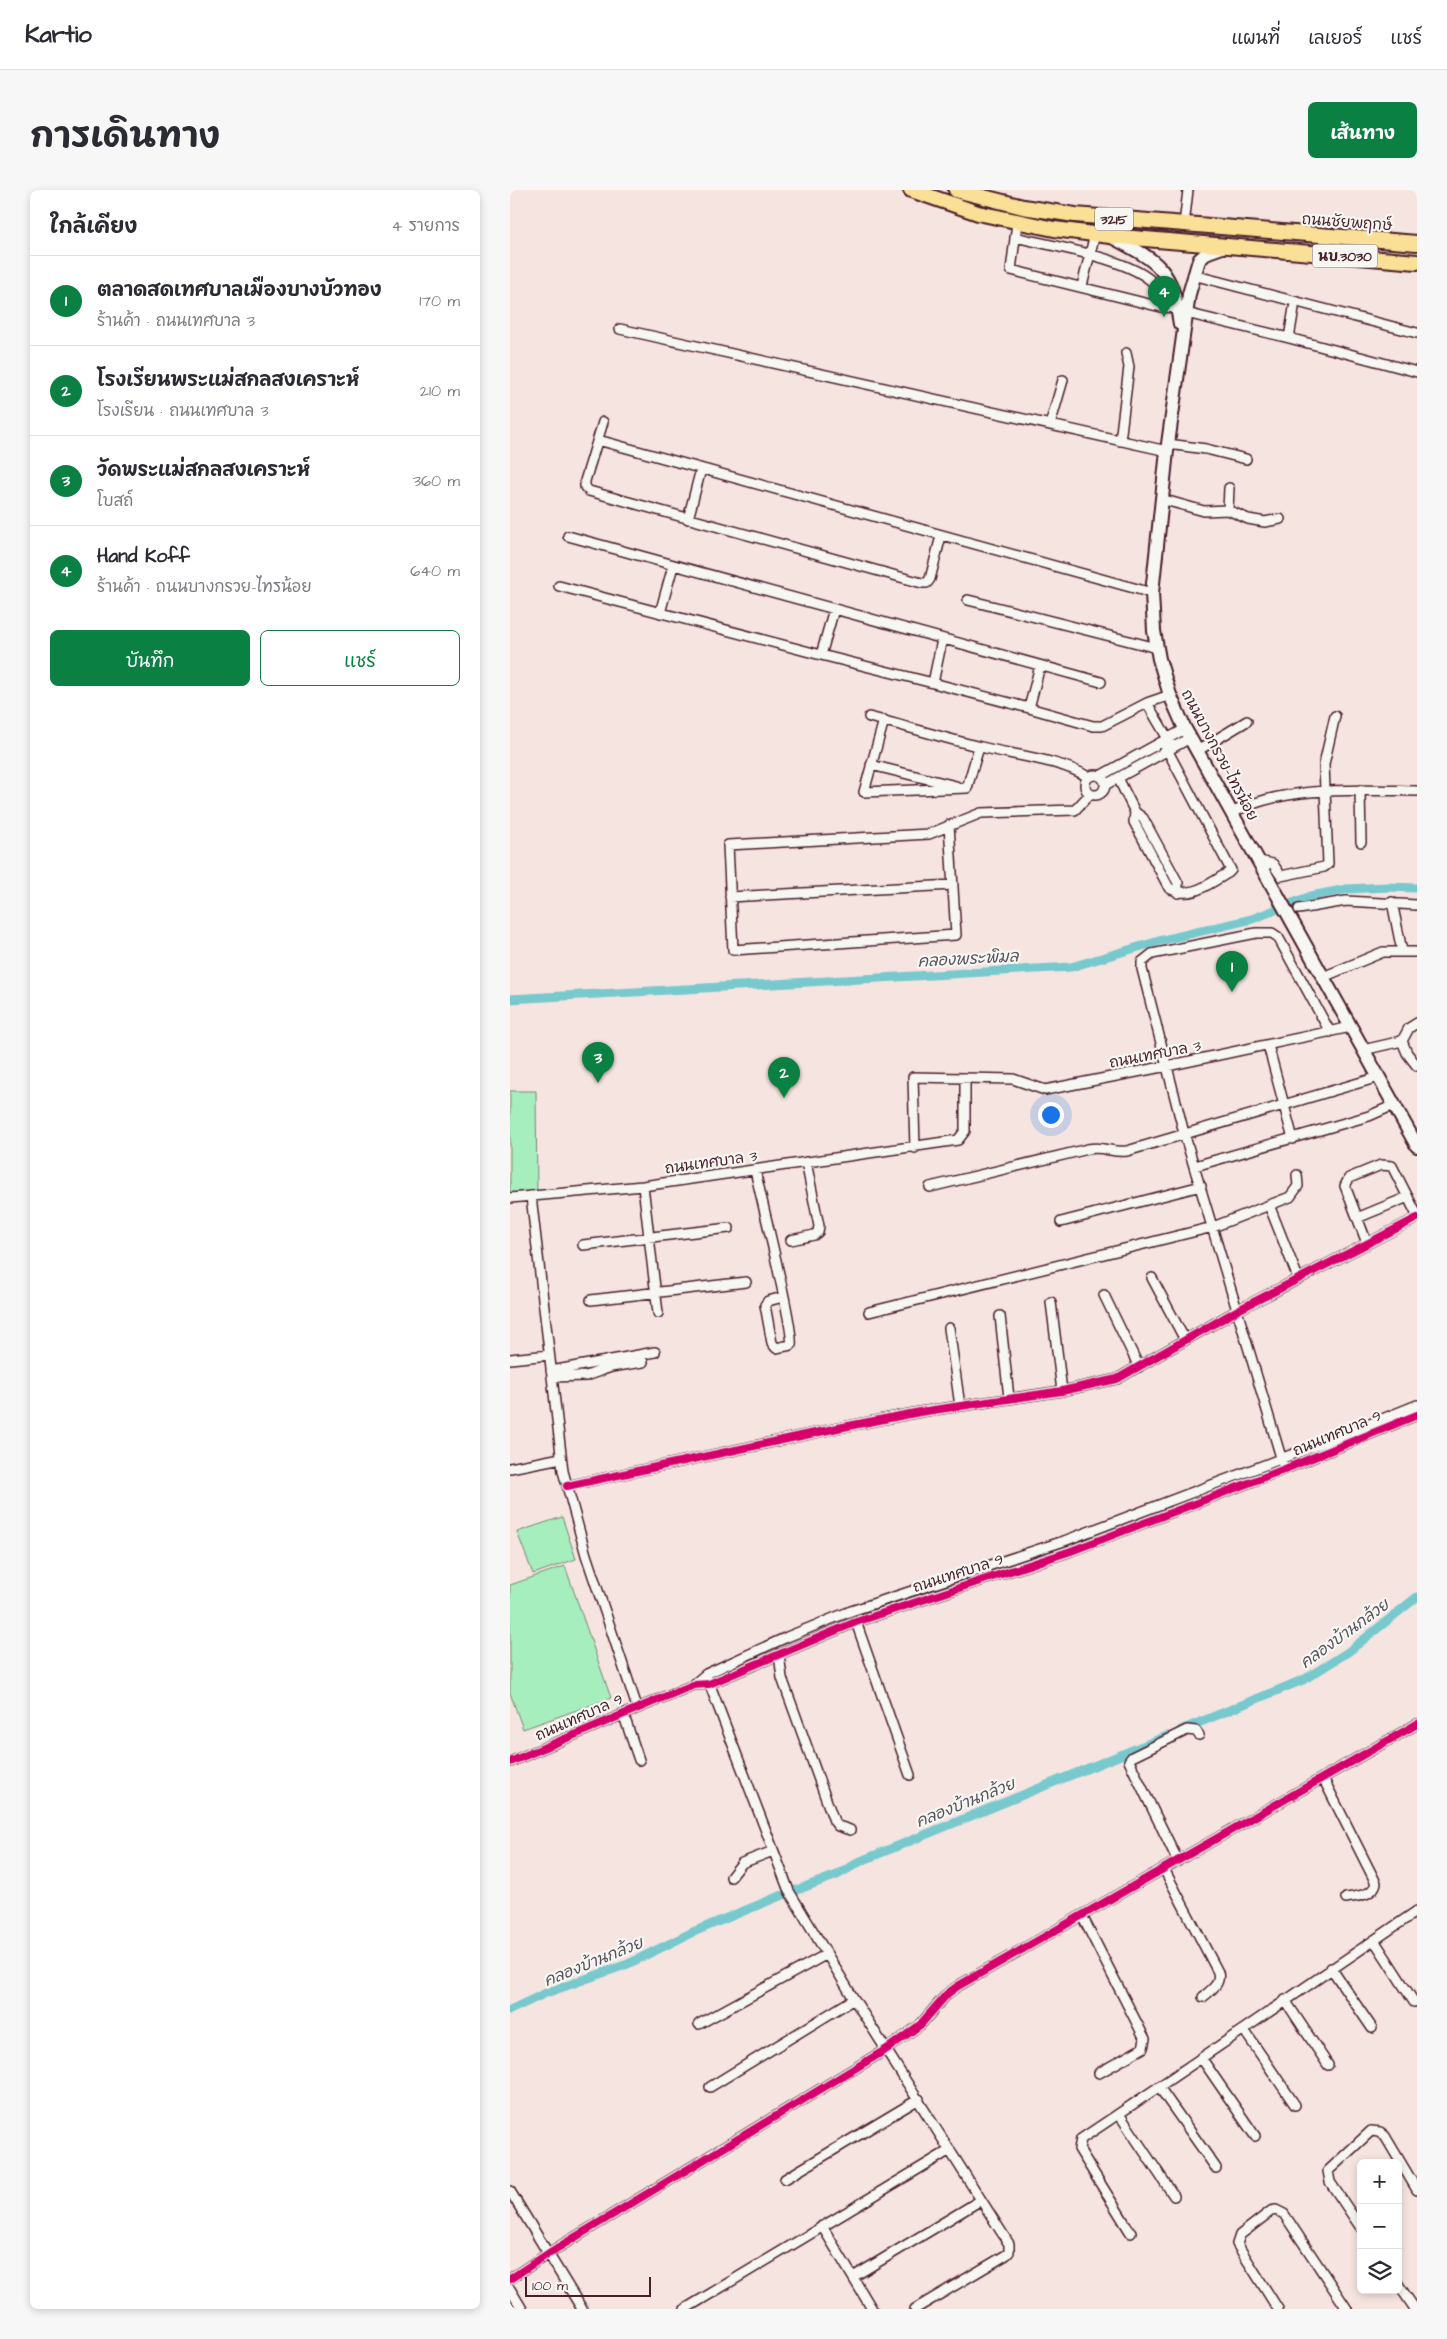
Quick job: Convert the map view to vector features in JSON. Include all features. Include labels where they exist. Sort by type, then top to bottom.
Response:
[{"type":"main road","name":"ถนนบางกรวย-ไทรน้อย","points":[[911,190],[978,213],[1016,230],[1095,234],[1274,250]]},
{"type":"main road","name":"3215","points":[[956,190],[995,195],[1076,215],[1275,233]]},
{"type":"main road","name":"ถนนชัยพฤกษ์","points":[[1275,233],[1417,243]]},
{"type":"main road","name":"ถนนบางกรวย-ไทรน้อย","points":[[1110,236],[1155,261],[1170,281],[1182,310]]},
{"type":"main road","name":"ถนนบางกรวย-ไทรน้อย","points":[[1225,246],[1203,256],[1199,260],[1182,310],[1182,339],[1167,448],[1152,593],[1157,648],[1170,695],[1187,734],[1417,1146]]},
{"type":"main road","name":"นบ.3030","points":[[1274,250],[1417,262]]},
{"type":"street","points":[[1184,225],[1188,190]]},
{"type":"street","points":[[1161,307],[1158,292],[1150,280],[1126,265],[1090,256],[1016,230],[1011,270],[1161,307],[1182,310],[1417,372]]},
{"type":"street","points":[[1082,286],[1095,234]]},
{"type":"street","points":[[1193,275],[1417,333]]},
{"type":"street","points":[[1289,338],[1294,308]]},
{"type":"street","points":[[620,329],[1120,441],[1167,448],[1206,449],[1246,459]]},
{"type":"street","points":[[1120,441],[1129,367],[1126,352]]},
{"type":"street","points":[[1050,425],[1063,380]]},
{"type":"street","points":[[602,422],[585,481],[585,487],[589,491],[922,583],[928,583],[930,579],[941,536]]},
{"type":"street","points":[[598,440],[1152,593]]},
{"type":"street","points":[[688,519],[701,469]]},
{"type":"street","points":[[1228,510],[1230,488]]},
{"type":"street","points":[[1161,499],[1204,511],[1228,510],[1248,519],[1264,522],[1280,519]]},
{"type":"street","points":[[568,536],[1101,682]]},
{"type":"street","points":[[660,613],[673,566]]},
{"type":"street","points":[[559,586],[1093,726],[1102,726],[1147,703],[1170,695]]},
{"type":"street","points":[[968,600],[1157,648]]},
{"type":"street","points":[[820,655],[834,609]]},
{"type":"street","points":[[933,683],[942,640]]},
{"type":"street","points":[[1029,708],[1040,666]]},
{"type":"street","points":[[1135,812],[1134,822],[1169,888],[1178,893],[1191,892],[1231,870],[1147,703]]},
{"type":"street","points":[[869,716],[979,747],[1063,766],[1079,771],[1088,778]]},
{"type":"street","points":[[1258,861],[1272,864],[1281,876],[1324,867],[1328,864],[1324,764],[1336,716]]},
{"type":"street","points":[[884,720],[864,792],[967,788]]},
{"type":"street","points":[[1197,751],[1247,720]]},
{"type":"street","points":[[1090,794],[1085,786],[1088,778],[1094,775],[1100,776],[1165,740],[1187,734]]},
{"type":"street","points":[[950,825],[956,935],[733,950],[728,845],[929,834],[950,825],[981,813],[1075,810],[1090,794],[1099,794],[1105,785],[1170,749],[1187,734]]},
{"type":"street","points":[[967,788],[979,747]]},
{"type":"street","points":[[871,765],[967,788]]},
{"type":"street","points":[[1100,776],[1105,785]]},
{"type":"street","points":[[1118,778],[1135,812],[1143,818],[1178,883],[1178,893]]},
{"type":"street","points":[[1360,790],[1361,842]]},
{"type":"street","points":[[1232,813],[1263,799],[1360,790],[1417,791]]},
{"type":"street","points":[[1153,858],[1161,853]]},
{"type":"street","points":[[730,897],[953,885]]},
{"type":"street","points":[[1300,909],[1346,901],[1392,902],[1417,905]]},
{"type":"street","points":[[1392,902],[1402,951]]},
{"type":"street","points":[[1285,1469],[1184,1133],[1142,969],[1142,962],[1152,954],[1256,933],[1272,933],[1278,937],[1330,1032]]},
{"type":"street","points":[[1323,977],[1372,956],[1402,951],[1417,952]]},
{"type":"street","points":[[1363,1050],[1402,1041],[1409,1028],[1417,1023]]},
{"type":"street","name":"ถนนเทศบาล 3","points":[[915,1148],[914,1077],[1012,1079],[1045,1090],[1350,1027]]},
{"type":"street","points":[[1402,1041],[1417,1066]]},
{"type":"street","points":[[1268,1045],[1293,1139]]},
{"type":"street","points":[[930,1188],[1088,1149],[1099,1147],[1114,1151],[1127,1151],[1378,1077]]},
{"type":"street","name":"ถนนเทศบาล 3","points":[[510,1198],[643,1186],[915,1148],[958,1140],[965,1131],[965,1078]]},
{"type":"street","points":[[1195,1166],[1369,1116],[1394,1105]]},
{"type":"street","points":[[791,1240],[814,1235],[818,1232],[819,1226],[806,1162]]},
{"type":"street","points":[[567,1486],[838,1428],[960,1406],[1062,1391],[1117,1380],[1238,1310],[1367,1243],[1417,1216],[1395,1169],[1387,1164],[1349,1178],[1346,1182],[1367,1243]]},
{"type":"street","points":[[755,1170],[783,1297],[792,1342],[788,1346],[776,1348],[772,1343],[765,1305],[768,1301],[783,1297]]},
{"type":"street","points":[[869,1312],[1213,1227],[1290,1197],[1298,1186],[1297,1175]]},
{"type":"street","points":[[643,1186],[658,1313]]},
{"type":"street","points":[[1061,1222],[1201,1186]]},
{"type":"street","points":[[532,1196],[561,1458],[586,1556],[637,1707]]},
{"type":"street","points":[[1357,1218],[1408,1198]]},
{"type":"street","points":[[1269,1205],[1298,1278]]},
{"type":"street","points":[[583,1245],[730,1228]]},
{"type":"street","points":[[1152,1278],[1185,1340]]},
{"type":"street","points":[[591,1300],[746,1282]]},
{"type":"street","points":[[1104,1295],[1139,1367]]},
{"type":"street","points":[[1051,1302],[1062,1391]]},
{"type":"street","points":[[1000,1316],[1009,1398]]},
{"type":"street","points":[[949,1328],[960,1406]]},
{"type":"street","points":[[551,1374],[655,1352]]},
{"type":"street","points":[[510,1359],[549,1355]]},
{"type":"street","points":[[551,1374],[586,1376],[611,1367],[643,1362]]},
{"type":"street","name":"ถนนเทศบาล 9","points":[[693,1685],[706,1674],[787,1637],[851,1611],[1064,1541],[1417,1405]]},
{"type":"street","name":"ถนนเทศบาล 9","points":[[510,1762],[637,1707],[693,1685],[709,1684],[856,1622],[1071,1552],[1285,1469],[1417,1415]]},
{"type":"street","points":[[510,1468],[561,1458]]},
{"type":"street","points":[[856,1622],[910,1775]]},
{"type":"street","points":[[780,1654],[782,1678],[834,1821],[838,1826],[850,1830]]},
{"type":"street","points":[[706,1674],[789,1891],[854,1999],[1009,2244],[1009,2252],[914,2309]]},
{"type":"street","points":[[623,1713],[638,1760]]},
{"type":"street","points":[[510,2279],[549,2253],[887,2049],[920,2025],[947,1994],[958,1986],[1417,1724]]},
{"type":"street","points":[[1178,1861],[1129,1761],[1132,1757],[1187,1730],[1196,1731],[1199,1735]]},
{"type":"street","points":[[1323,1778],[1376,1883],[1375,1887],[1368,1893],[1346,1898]]},
{"type":"street","points":[[731,1877],[742,1863],[773,1851]]},
{"type":"street","points":[[1164,1869],[1218,1972],[1219,1978],[1216,1986],[1202,1997]]},
{"type":"street","points":[[1132,2233],[1079,2146],[1081,2139],[1202,2059],[1331,1968],[1417,1912]]},
{"type":"street","points":[[1082,1916],[1145,2039],[1143,2048],[1099,2072]]},
{"type":"street","points":[[1374,1940],[1414,2002]]},
{"type":"street","points":[[699,2024],[827,1954]]},
{"type":"street","points":[[1331,1968],[1372,2028]]},
{"type":"street","points":[[710,2087],[854,1999]]},
{"type":"street","points":[[1285,2000],[1328,2065]]},
{"type":"street","points":[[1244,2030],[1295,2105]]},
{"type":"street","points":[[1202,2059],[1255,2136]]},
{"type":"street","points":[[1160,2087],[1216,2168]]},
{"type":"street","points":[[784,2179],[919,2100]]},
{"type":"street","points":[[1119,2114],[1174,2196]]},
{"type":"street","points":[[1357,2222],[1330,2182],[1328,2171],[1371,2131],[1380,2132],[1385,2136],[1417,2190]]},
{"type":"street","points":[[685,2309],[950,2150]]},
{"type":"street","points":[[510,2190],[582,2309]]},
{"type":"street","points":[[853,2277],[981,2200]]},
{"type":"street","points":[[1278,2309],[1236,2244],[1240,2235],[1271,2211],[1276,2210],[1284,2214],[1347,2309]]},
{"type":"street","points":[[822,2226],[872,2309]]},
{"type":"street","points":[[510,2289],[522,2309]]},
{"type":"street","points":[[1402,2290],[1415,2309]]},
{"type":"green space","points":[[510,1091],[536,1091],[537,1195],[510,1197]]},
{"type":"green space","points":[[562,1517],[576,1559],[533,1574],[517,1532]]},
{"type":"green space","points":[[565,1566],[611,1698],[523,1729],[510,1693],[510,1585]]},
{"type":"waterway","name":"คลองพระพิมล","points":[[510,999],[1071,967],[1159,941],[1252,919],[1311,896],[1347,889],[1417,888]]},
{"type":"waterway","name":"คลองบ้านกล้วย","points":[[1181,1730],[1305,1679],[1348,1652],[1417,1597]]},
{"type":"waterway","name":"คลองบ้านกล้วย","points":[[510,2010],[546,1993],[628,1964],[693,1932],[837,1875],[861,1861],[1167,1736]]},
{"type":"cycle path","points":[[567,1486],[920,1412],[1062,1391],[1117,1379],[1238,1310],[1417,1218]]},
{"type":"cycle path","points":[[510,1762],[693,1685],[709,1684],[856,1622],[1071,1551],[1285,1469],[1417,1415]]},
{"type":"cycle path","points":[[510,2279],[549,2253],[887,2049],[920,2025],[947,1994],[958,1986],[1417,1724]]},
{"type":"place","name":"Hand Koff","points":[[1164,317]]},
{"type":"place","name":"ตลาดสดเทศบาลเมืองบางบัวทอง","points":[[1232,992]]},
{"type":"place","name":"วัดพระแม่สกลสงเคราะห์","points":[[598,1083]]},
{"type":"place","name":"โรงเรียนพระแม่สกลสงเคราะห์","points":[[784,1098]]}]
